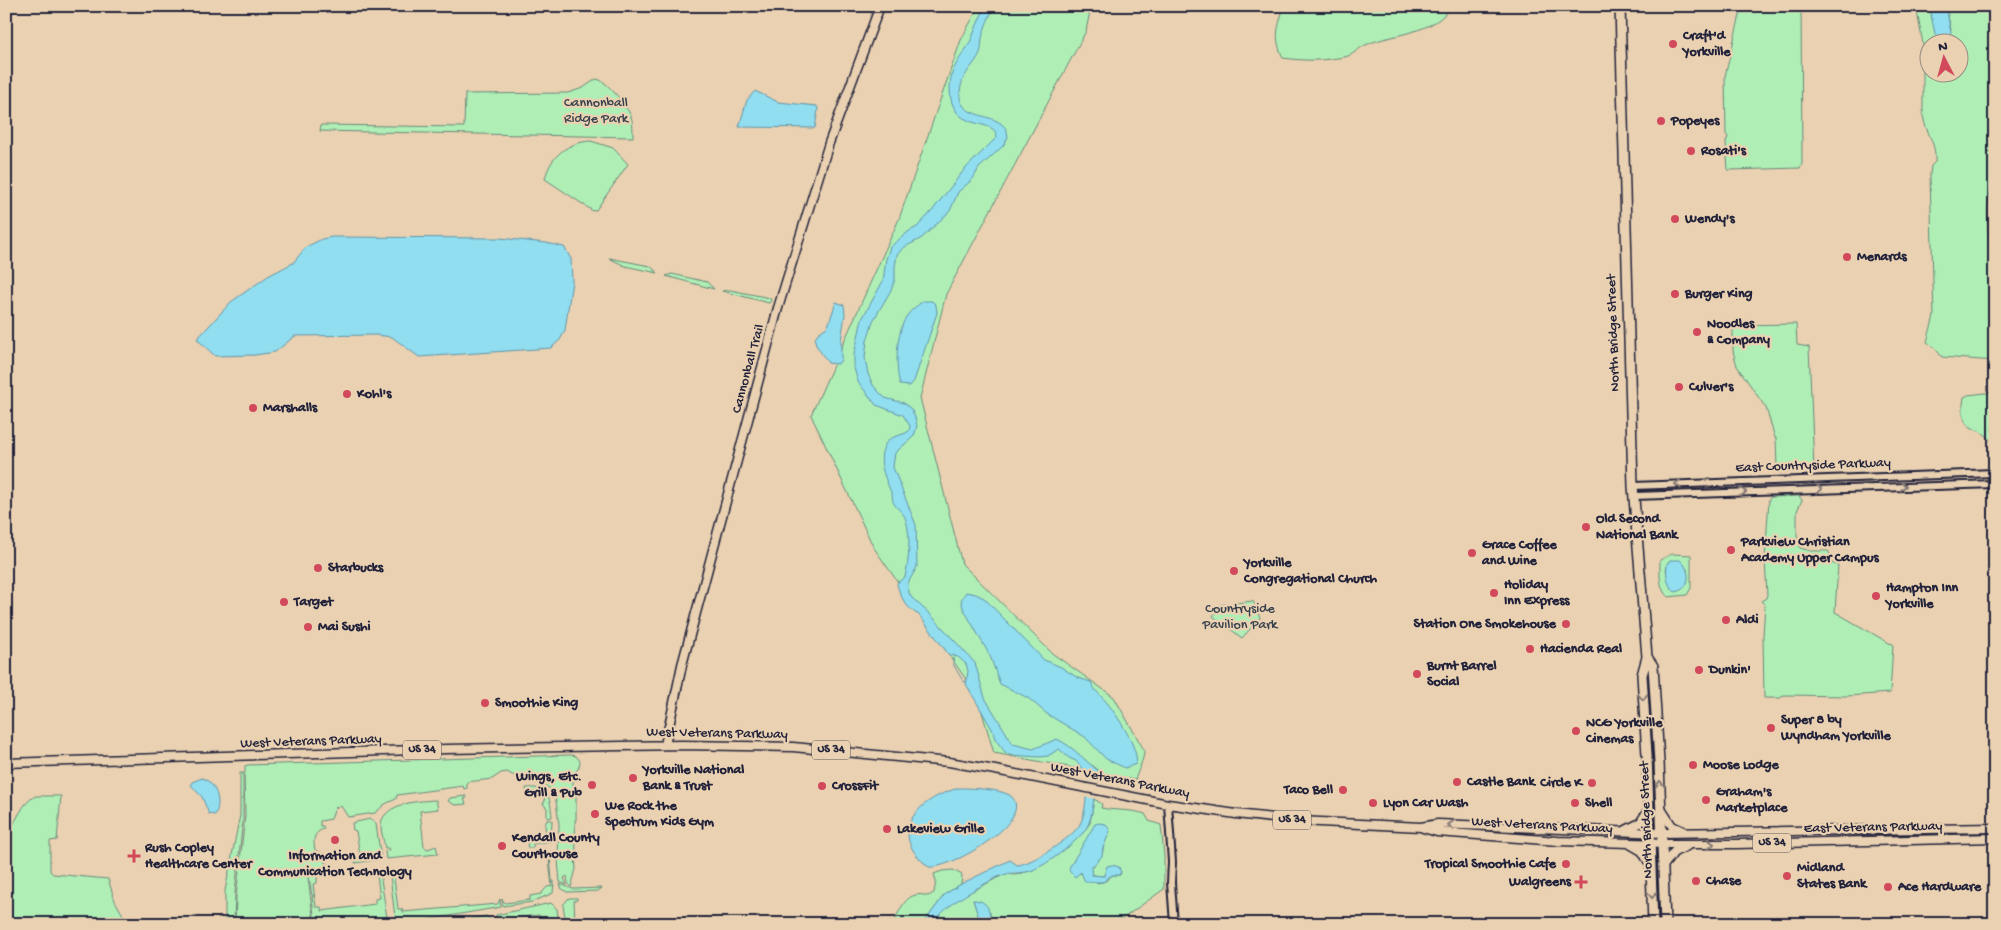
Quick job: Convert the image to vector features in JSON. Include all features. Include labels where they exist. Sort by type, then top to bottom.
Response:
[{"type":"highway","name":"North Bridge Street","points":[[1620,6],[1633,486],[1646,658],[1642,675],[1650,809],[1653,924]]},
{"type":"highway","name":"North Bridge Street","points":[[1646,658],[1653,666],[1665,924]]},
{"type":"main road","name":"Cannonball Trail","points":[[666,745],[682,666],[778,308],[829,143],[880,6]]},
{"type":"main road","name":"West Veterans Parkway","points":[[6,763],[447,749],[666,745],[749,746],[859,753],[949,762],[1104,790],[1168,804],[1298,821],[1421,827],[1438,824],[1662,833]]},
{"type":"main road","points":[[1624,831],[1640,823],[1650,809]]},
{"type":"main road","points":[[1661,809],[1672,826],[1690,833]]},
{"type":"main road","name":"West Veterans Parkway","points":[[1421,827],[1437,832],[1558,841],[1662,844]]},
{"type":"main road","name":"East Veterans Parkway","points":[[1662,833],[1995,828]]},
{"type":"main road","name":"East Veterans Parkway","points":[[1662,844],[1995,838]]},
{"type":"main road","points":[[1628,843],[1642,851],[1651,867]]},
{"type":"main road","points":[[1663,866],[1674,852],[1692,844]]},
{"type":"street","name":"East Countryside Parkway","points":[[1633,486],[1995,473]]},
{"type":"street","points":[[1924,475],[1925,486]]},
{"type":"street","name":"East Countryside Parkway","points":[[1634,496],[1995,484]]},
{"type":"street","points":[[1168,804],[1174,924]]},
{"type":"green space","points":[[979,6],[1091,6],[1086,31],[946,294],[920,398],[962,564],[1053,654],[1114,697],[1144,750],[1135,780],[1103,774],[1092,765],[1085,770],[994,753],[977,695],[874,548],[811,415],[899,219],[961,40]]},
{"type":"green space","points":[[1284,6],[1450,6],[1444,15],[1425,27],[1368,44],[1347,56],[1299,60],[1283,58],[1278,44],[1278,26]]},
{"type":"green space","points":[[1740,6],[1801,6],[1802,164],[1800,168],[1728,170],[1725,76],[1740,15]]},
{"type":"green space","points":[[1916,6],[1933,6],[1935,32],[1921,32]]},
{"type":"green space","points":[[1946,6],[1995,6],[1995,182],[1990,192],[1987,218],[1995,288],[1995,361],[1942,357],[1927,342],[1934,316],[1930,175],[1931,166],[1935,162],[1935,156],[1933,144],[1923,116],[1923,82],[1968,82],[1968,32],[1948,32],[1951,30]]},
{"type":"green space","name":"Cannonball Ridge Park","points":[[596,79],[610,88],[629,112],[632,121],[633,137],[320,131],[321,125],[464,127],[465,94],[568,93],[583,88]]},
{"type":"green space","points":[[591,141],[613,148],[628,164],[596,210],[593,211],[545,179],[551,163],[561,152],[575,144]]},
{"type":"green space","points":[[609,258],[650,266],[658,273],[625,266]]},
{"type":"green space","points":[[672,274],[707,282],[714,289],[666,276]]},
{"type":"green space","points":[[730,290],[770,298],[771,301],[769,303],[722,291]]},
{"type":"green space","points":[[1796,324],[1797,345],[1809,347],[1814,470],[1779,472],[1777,468],[1776,438],[1766,408],[1737,366],[1733,351],[1733,325]]},
{"type":"green space","points":[[1995,392],[1995,418],[1992,429],[1995,434],[1995,447],[1984,434],[1967,424],[1964,419],[1963,410],[1964,397]]},
{"type":"green space","points":[[1799,496],[1802,500],[1797,511],[1797,536],[1800,548],[1811,551],[1828,551],[1831,556],[1831,563],[1838,565],[1835,612],[1893,644],[1890,693],[1847,696],[1785,695],[1780,698],[1764,698],[1763,636],[1765,605],[1761,601],[1767,595],[1765,559],[1769,499],[1771,497]]},
{"type":"green space","points":[[1672,554],[1691,555],[1691,588],[1687,595],[1668,597],[1660,580],[1660,560]],"holes":[[[1670,560],[1687,569],[1687,583],[1666,571]]]},
{"type":"green space","name":"Countryside Pavilion Park","points":[[1253,601],[1260,618],[1242,638],[1213,616],[1220,605]]},
{"type":"green space","points":[[576,756],[580,761],[579,767],[573,776],[573,787],[576,787],[573,793],[576,793],[576,869],[571,887],[567,876],[564,878],[567,885],[560,882],[558,860],[559,824],[556,801],[552,790],[543,784],[524,781],[507,772],[501,773],[492,779],[467,782],[467,788],[464,789],[463,786],[397,795],[396,799],[385,804],[375,813],[348,817],[341,806],[335,808],[331,819],[320,821],[320,826],[323,826],[324,829],[318,832],[314,840],[315,850],[323,854],[325,863],[332,866],[307,870],[314,924],[235,924],[245,816],[245,766]]},
{"type":"green space","points":[[240,773],[243,773],[243,819],[235,892],[234,924],[225,924],[225,891],[240,815]]},
{"type":"green space","points":[[526,788],[540,789],[547,795],[552,817],[547,818],[547,808],[543,804],[545,801],[542,791],[527,793]]},
{"type":"green space","points":[[36,796],[61,796],[57,840],[50,841],[50,871],[53,874],[108,879],[115,901],[128,924],[6,924],[6,833],[23,807]]},
{"type":"green space","points":[[466,796],[466,799],[464,799],[466,804],[455,805],[448,801],[450,798]]},
{"type":"green space","points":[[1094,799],[1102,804],[1101,808],[1145,814],[1149,821],[1161,825],[1164,856],[1164,889],[1115,924],[990,924],[990,912],[973,900],[981,924],[932,924],[941,912],[957,899],[1005,874],[1015,875],[1033,870],[1055,856],[1082,834],[1090,823]],"holes":[[[1095,824],[1104,847],[1103,852],[1091,868],[1092,875],[1104,876],[1106,869],[1121,872],[1120,875],[1112,875],[1103,882],[1097,883],[1085,881],[1084,875],[1080,873]]]},
{"type":"green space","points":[[436,800],[438,809],[420,811],[424,847],[428,849],[436,846],[438,854],[386,859],[385,851],[389,850],[385,848],[381,826],[386,814],[398,806]]},
{"type":"green space","points":[[370,819],[376,824],[381,859],[355,863],[360,855],[356,831],[353,830],[352,823]]},
{"type":"green space","points":[[547,820],[552,820],[551,841],[533,844],[533,848],[528,848],[527,842],[535,841],[537,836],[546,835],[545,825]]},
{"type":"green space","points":[[550,857],[552,881],[554,881],[553,893],[532,902],[503,906],[502,899],[505,903],[530,900],[530,896],[541,894],[547,887],[552,886],[549,859],[546,858]]},
{"type":"green space","points":[[317,870],[317,883],[313,884],[316,907],[321,907],[322,911],[375,904],[375,899],[380,898],[377,875],[373,876],[372,873],[380,873],[386,922],[382,924],[315,924],[312,897],[314,896],[312,895],[308,871]]},
{"type":"green space","points":[[953,870],[962,875],[961,884],[945,894],[923,924],[893,924],[906,901],[915,895],[928,896],[934,893],[936,881],[934,874]]},
{"type":"green space","points":[[392,871],[396,872],[398,877],[394,878],[398,909],[402,909],[403,912],[498,904],[500,899],[501,907],[420,921],[400,922],[395,917],[390,875]]},
{"type":"green space","points":[[560,884],[573,889],[602,888],[598,891],[567,892],[562,889]]},
{"type":"green space","points":[[569,898],[577,898],[574,901],[575,924],[566,924],[563,905]]},
{"type":"green space","points":[[551,903],[557,909],[559,924],[545,924],[544,918],[540,919],[539,915],[505,919],[505,924],[495,922],[496,915]]},
{"type":"green space","points":[[486,916],[489,918],[490,924],[444,924]]},
{"type":"water","points":[[986,6],[996,6],[984,30],[980,53],[962,81],[960,98],[964,107],[971,112],[999,122],[1005,128],[1008,137],[1003,146],[979,168],[973,179],[958,192],[950,211],[922,238],[903,248],[897,255],[895,280],[873,321],[867,341],[865,358],[868,374],[873,385],[885,398],[904,403],[911,409],[917,426],[914,436],[895,453],[893,467],[916,525],[917,567],[908,583],[909,593],[975,663],[985,698],[1013,744],[1033,749],[1057,739],[1070,747],[1103,774],[1096,788],[1087,827],[1066,849],[1033,870],[1006,874],[995,878],[955,902],[932,924],[923,924],[945,894],[961,884],[1010,860],[1017,865],[1024,864],[1051,850],[1075,831],[1082,821],[1088,776],[1076,761],[1069,758],[1059,749],[1048,756],[1040,757],[1010,755],[1005,752],[995,739],[992,729],[966,684],[968,671],[966,664],[958,657],[949,655],[919,615],[902,598],[897,584],[905,577],[909,548],[908,527],[904,516],[893,503],[881,463],[881,456],[886,443],[893,437],[909,431],[910,426],[903,415],[876,405],[858,382],[854,368],[854,355],[862,319],[883,281],[890,247],[917,227],[964,170],[997,137],[995,131],[989,127],[964,118],[957,112],[952,102],[950,87],[952,73],[969,44]]},
{"type":"water","points":[[1933,6],[1946,6],[1951,32],[1935,32],[1931,15]]},
{"type":"water","points":[[755,91],[778,102],[817,106],[815,128],[739,127],[747,100]]},
{"type":"water","points":[[332,237],[500,238],[564,247],[571,259],[572,281],[565,330],[560,340],[551,348],[419,357],[392,337],[376,335],[295,336],[275,352],[255,355],[215,356],[197,339],[231,302],[268,276],[293,263],[306,247],[322,239]]},
{"type":"water","points":[[923,301],[932,301],[936,305],[937,313],[914,381],[910,386],[900,385],[897,360],[900,332],[908,315]]},
{"type":"water","points":[[836,302],[844,305],[845,314],[841,341],[841,360],[838,364],[828,363],[816,345],[815,340],[817,334],[828,326]]},
{"type":"water","points":[[1670,560],[1680,560],[1688,573],[1687,583],[1681,590],[1675,592],[1667,579],[1667,564]]},
{"type":"water","points":[[966,592],[984,598],[1044,660],[1061,667],[1078,678],[1091,682],[1096,691],[1112,709],[1127,733],[1135,750],[1136,764],[1125,768],[1106,759],[1085,737],[1047,714],[1028,698],[1000,684],[990,656],[963,608],[961,600]]},
{"type":"water","points":[[202,778],[211,784],[218,799],[215,815],[209,814],[202,797],[191,785],[192,782]]},
{"type":"water","points":[[959,788],[1008,794],[1012,797],[1016,807],[1011,819],[1001,831],[986,842],[954,861],[929,867],[916,854],[909,842],[908,830],[912,819],[919,809],[930,800]]},
{"type":"water","points":[[1095,824],[1106,824],[1110,831],[1102,856],[1091,868],[1092,875],[1104,876],[1107,866],[1112,865],[1119,867],[1121,872],[1119,875],[1112,875],[1103,882],[1085,882],[1081,872],[1075,877],[1069,868]]},
{"type":"water","points":[[973,900],[978,900],[988,907],[990,924],[981,924]]},
{"type":"pier","points":[[1085,779],[1101,782],[1097,799],[1083,797]]},
{"type":"waterway","points":[[954,655],[953,664],[963,681],[967,682]]},
{"type":"place","name":"Craft'd Yorkville","points":[[1673,44]]},
{"type":"place","name":"Popeyes","points":[[1661,121]]},
{"type":"place","name":"Rosati's","points":[[1691,151]]},
{"type":"place","name":"Wendy's","points":[[1675,219]]},
{"type":"place","name":"Menards","points":[[1847,257]]},
{"type":"place","name":"Burger King","points":[[1675,294]]},
{"type":"place","name":"Noodles & Company","points":[[1697,332]]},
{"type":"place","name":"Culver's","points":[[1679,387]]},
{"type":"place","name":"Kohl's","points":[[347,394]]},
{"type":"place","name":"Marshalls","points":[[253,408]]},
{"type":"place","name":"Old Second National Bank","points":[[1586,527]]},
{"type":"place","name":"Parkview Christian Academy Upper Campus","points":[[1731,550]]},
{"type":"place","name":"Grace Coffee and Wine","points":[[1472,553]]},
{"type":"place","name":"Starbucks","points":[[318,568]]},
{"type":"place","name":"Yorkville Congregational Church","points":[[1234,571]]},
{"type":"place","name":"Holiday Inn Express","points":[[1494,593]]},
{"type":"place","name":"Hampton Inn Yorkville","points":[[1876,596]]},
{"type":"place","name":"Target","points":[[284,602]]},
{"type":"place","name":"Aldi","points":[[1726,620]]},
{"type":"place","name":"Station One Smokehouse","points":[[1566,624]]},
{"type":"place","name":"Mai Sushi","points":[[308,627]]},
{"type":"place","name":"Hacienda Real","points":[[1530,649]]},
{"type":"place","name":"Dunkin'","points":[[1699,670]]},
{"type":"place","name":"Burnt Barrel Social","points":[[1417,674]]},
{"type":"place","name":"Smoothie King","points":[[485,703]]},
{"type":"place","name":"Super 8 by Wyndham Yorkville","points":[[1771,728]]},
{"type":"place","name":"NCG Yorkville Cinemas","points":[[1576,731]]},
{"type":"place","name":"Moose Lodge","points":[[1693,765]]},
{"type":"place","name":"Yorkville National Bank & Trust","points":[[633,778]]},
{"type":"place","name":"Castle Bank","points":[[1457,782]]},
{"type":"place","name":"Circle K","points":[[1592,783]]},
{"type":"place","name":"Wings, Etc. Grill & Pub","points":[[592,785]]},
{"type":"place","name":"CrossFit","points":[[822,786]]},
{"type":"place","name":"Taco Bell","points":[[1343,790]]},
{"type":"place","name":"Graham's Marketplace","points":[[1706,800]]},
{"type":"place","name":"Lyon Car Wash","points":[[1373,803]]},
{"type":"place","name":"Shell","points":[[1575,803]]},
{"type":"place","name":"We Rock the Spectrum Kids Gym","points":[[595,814]]},
{"type":"place","name":"Lakeview Grille","points":[[887,829]]},
{"type":"place","name":"Information and Communication Technology","points":[[335,840]]},
{"type":"place","name":"Kendall County Courthouse","points":[[502,846]]},
{"type":"place","name":"Rush Copley Healthcare Center","points":[[134,856]]},
{"type":"place","name":"Tropical Smoothie Cafe","points":[[1566,864]]},
{"type":"place","name":"Midland States Bank","points":[[1787,876]]},
{"type":"place","name":"Chase","points":[[1696,881]]},
{"type":"place","name":"Walgreens","points":[[1581,882]]},
{"type":"place","name":"Ace Hardware","points":[[1888,887]]}]
